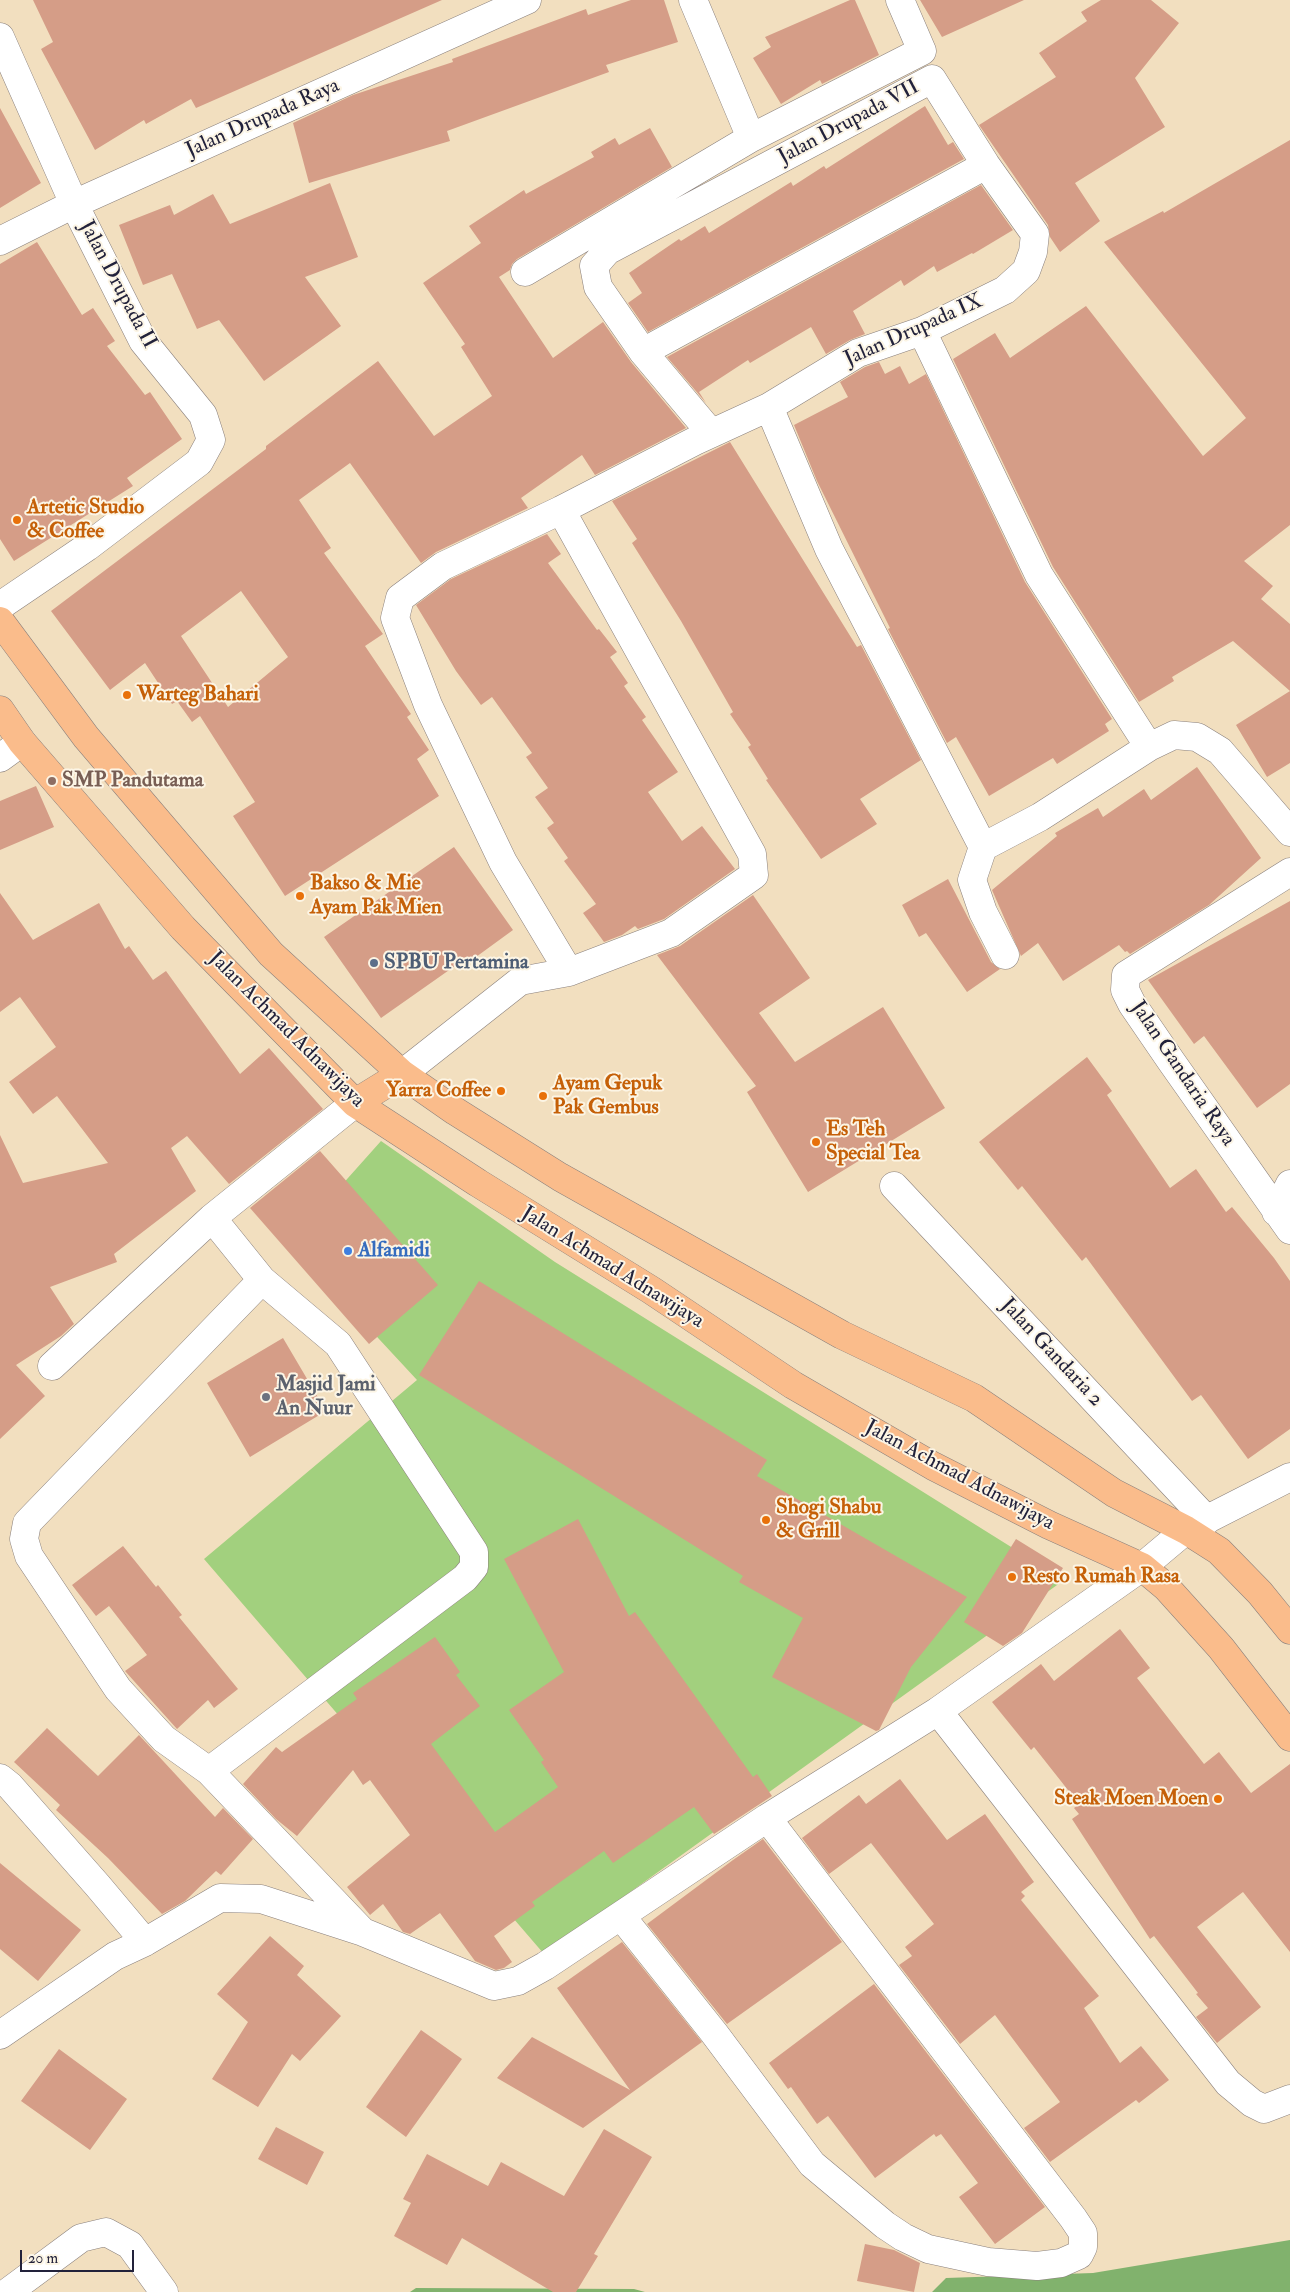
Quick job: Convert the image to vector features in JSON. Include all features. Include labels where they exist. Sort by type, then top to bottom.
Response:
[{"type":"main road","name":"Jalan Achmad Adnawijaya","points":[[0,621],[86,738],[270,954],[402,1074],[455,1111],[560,1177],[842,1335],[974,1398],[1114,1494],[1197,1525],[1219,1552],[1260,1593],[1290,1630]]},
{"type":"main road","name":"Jalan Achmad Adnawijaya","points":[[0,710],[22,742],[183,928],[355,1103],[478,1183],[651,1290],[793,1385],[933,1466],[1049,1525],[1142,1567],[1166,1587],[1221,1648],[1290,1737]]},
{"type":"main road","points":[[355,1103],[402,1074]]},
{"type":"street","name":"Jalan Drupada Raya","points":[[0,242],[74,204],[527,0]]},
{"type":"street","name":"Jalan Drupada VII","points":[[693,0],[751,138]]},
{"type":"street","points":[[526,272],[751,138],[922,51],[900,0]]},
{"type":"street","name":"Jalan Drupada II","points":[[0,37],[74,204],[142,341],[203,415],[211,440],[199,462],[86,546],[0,606]]},
{"type":"street","name":"Jalan Drupada VII","points":[[711,433],[643,352],[598,287],[594,266],[606,251],[932,79]]},
{"type":"street","name":"Jalan Drupada IX","points":[[569,972],[503,862],[428,705],[395,618],[400,598],[442,566],[560,510],[711,433],[769,407],[858,353],[922,331],[1005,290],[1026,272],[1033,252],[1035,234],[986,165],[932,79]]},
{"type":"street","points":[[643,352],[986,165]]},
{"type":"street","points":[[922,331],[1039,575],[1150,747]]},
{"type":"street","points":[[769,407],[829,549],[983,847]]},
{"type":"street","points":[[402,1074],[520,981],[569,972],[671,933],[754,875],[752,854],[560,510]]},
{"type":"street","points":[[1005,955],[983,912],[972,880],[983,847],[1040,817],[1150,747],[1174,735],[1197,737],[1220,751],[1290,832]]},
{"type":"street","points":[[0,758],[22,742]]},
{"type":"street","name":"Jalan Gandaria Raya","points":[[1283,1221],[1132,1004],[1125,990],[1126,975],[1290,872]]},
{"type":"street","points":[[52,1366],[212,1218],[355,1103]]},
{"type":"street","points":[[1283,1221],[1290,1184]]},
{"type":"street","name":"Jalan Gandaria 2","points":[[894,1186],[1197,1525]]},
{"type":"street","points":[[208,1771],[465,1578],[474,1567],[474,1552],[338,1344],[262,1280],[212,1218]]},
{"type":"street","points":[[262,1280],[27,1524],[24,1539],[29,1556],[118,1689],[164,1739],[208,1771],[363,1932]]},
{"type":"street","points":[[0,2034],[115,1956],[145,1942],[220,1898],[261,1899],[363,1932],[494,1986],[518,1980],[545,1966],[767,1818],[938,1711],[1142,1567],[1197,1525],[1290,1477]]},
{"type":"street","points":[[938,1711],[1228,2083],[1252,2103],[1264,2109],[1290,2099]]},
{"type":"street","points":[[0,1778],[10,1786],[145,1942]]},
{"type":"street","points":[[621,1916],[714,2033],[812,2164],[885,2225],[903,2237],[928,2249],[988,2262],[1038,2266],[1061,2263],[1079,2255],[1083,2247],[1083,2233],[1073,2218],[767,1818]]},
{"type":"street","points":[[8,2292],[80,2238],[106,2232],[130,2245],[164,2292]]},
{"type":"green space","points":[[381,1141],[555,1262],[1064,1580],[544,1954],[204,1559],[417,1380],[290,1243]]},
{"type":"green space","points":[[1290,2240],[1290,2292],[932,2292],[946,2278],[1093,2273]]},
{"type":"green space","points":[[416,2288],[634,2289],[645,2292],[410,2292]]},
{"type":"building","points":[[33,0],[442,0],[196,108],[191,99],[146,124],[144,120],[95,150],[41,49],[53,42]]},
{"type":"building","points":[[631,0],[664,0],[678,42],[606,65],[609,72],[447,131],[450,141],[309,183],[293,123],[353,95],[453,62],[452,59],[586,9],[588,15]]},
{"type":"building","points":[[850,0],[855,0],[879,55],[822,84],[820,80],[781,104],[753,58],[771,47],[765,37]]},
{"type":"building","points":[[920,0],[1024,0],[942,37]]},
{"type":"building","points":[[1101,0],[1151,0],[1179,23],[1135,78],[1165,127],[1075,183],[1100,221],[1060,252],[1050,237],[1048,225],[979,125],[1056,77],[1039,53],[1087,21],[1081,12]]},
{"type":"building","points":[[925,106],[948,145],[953,142],[964,159],[648,332],[628,303],[642,293],[629,273],[679,239],[681,241],[705,226],[709,233],[791,182],[793,186],[824,166],[826,169]]},
{"type":"building","points":[[0,108],[41,183],[0,208]]},
{"type":"building","points":[[650,128],[672,167],[517,259],[512,264],[510,270],[499,277],[553,358],[603,322],[631,362],[686,428],[595,475],[582,455],[521,498],[528,508],[436,552],[421,563],[350,463],[299,500],[331,548],[324,553],[383,634],[365,646],[411,714],[407,717],[429,750],[417,759],[439,796],[285,896],[233,816],[255,802],[200,716],[192,722],[177,701],[172,704],[145,663],[110,690],[51,611],[266,449],[266,446],[378,361],[434,436],[492,396],[461,347],[465,344],[423,283],[481,243],[469,226],[524,190],[526,194],[594,157],[591,152],[615,138],[619,145]],"holes":[[[241,591],[288,657],[228,707],[181,636]]]},
{"type":"building","points":[[1290,140],[1290,525],[1244,561],[1273,586],[1261,599],[1290,624],[1290,691],[1233,641],[1172,677],[1174,681],[1139,702],[1053,567],[953,359],[995,333],[1010,358],[1086,306],[1203,456],[1246,418],[1104,242],[1163,211],[1164,213]]},
{"type":"building","points":[[330,183],[358,257],[305,277],[341,326],[264,381],[219,320],[197,329],[172,274],[143,285],[119,225],[170,205],[174,215],[213,194],[230,224]]},
{"type":"building","points":[[981,185],[1013,230],[973,254],[937,272],[934,266],[904,286],[901,280],[853,311],[865,334],[850,340],[826,354],[811,327],[750,363],[748,360],[699,392],[706,403],[667,357]]},
{"type":"building","points":[[37,242],[82,315],[93,308],[115,341],[107,346],[145,395],[150,392],[182,439],[127,478],[133,486],[14,561],[0,539],[0,264]]},
{"type":"building","points":[[879,362],[885,374],[900,366],[909,384],[926,374],[1025,582],[1112,719],[1105,724],[1109,731],[1057,764],[1053,758],[989,796],[956,737],[947,743],[888,629],[890,628],[817,481],[794,425],[848,397],[840,382],[865,367]]},
{"type":"building","points":[[730,442],[857,647],[861,645],[921,760],[860,799],[877,824],[821,859],[766,780],[768,779],[748,747],[751,745],[730,714],[733,712],[681,621],[632,543],[637,539],[612,501]]},
{"type":"building","points":[[547,534],[561,554],[548,563],[597,630],[599,629],[617,652],[610,657],[628,683],[624,686],[646,717],[642,720],[678,772],[648,792],[682,841],[702,826],[735,869],[664,919],[638,929],[635,926],[622,935],[604,942],[583,913],[596,904],[564,861],[568,858],[547,828],[554,823],[535,797],[548,788],[526,757],[532,753],[492,697],[481,705],[456,671],[416,605],[451,579]]},
{"type":"building","points":[[1290,691],[1290,763],[1267,777],[1236,725]]},
{"type":"building","points":[[1197,767],[1261,858],[1209,905],[1130,954],[1127,951],[1125,952],[1119,945],[1063,981],[1038,943],[1021,956],[992,890],[1057,836],[1055,833],[1098,808],[1103,817],[1144,789],[1151,800]]},
{"type":"building","points":[[36,786],[54,827],[0,850],[0,801]]},
{"type":"building","points":[[454,847],[513,930],[465,965],[462,961],[381,1018],[324,937]]},
{"type":"building","points":[[948,879],[991,962],[1000,969],[967,992],[926,933],[919,937],[902,905]]},
{"type":"building","points":[[0,893],[33,940],[99,903],[125,949],[129,946],[153,980],[166,971],[240,1074],[269,1048],[323,1109],[229,1184],[187,1136],[171,1148],[196,1191],[114,1254],[117,1262],[50,1287],[74,1324],[61,1336],[16,1365],[45,1396],[0,1439],[0,1135],[23,1183],[108,1163],[57,1096],[33,1114],[9,1082],[56,1047],[20,997],[0,1012]]},
{"type":"building","points":[[753,895],[810,978],[759,1013],[795,1062],[883,1007],[945,1108],[808,1192],[747,1092],[756,1086],[657,955],[680,946]]},
{"type":"building","points":[[1290,901],[1290,1084],[1257,1108],[1204,1036],[1194,1044],[1148,980]]},
{"type":"building","points":[[1087,1057],[1112,1091],[1107,1095],[1170,1188],[1196,1169],[1226,1212],[1232,1207],[1274,1258],[1290,1281],[1290,1429],[1248,1459],[1201,1395],[1192,1401],[1086,1257],[1082,1261],[1022,1186],[1018,1190],[979,1142]]},
{"type":"building","name":"Alfamidi","points":[[320,1151],[438,1285],[369,1344],[250,1208]]},
{"type":"building","points":[[479,1281],[767,1460],[757,1476],[967,1597],[911,1667],[879,1730],[876,1731],[772,1677],[803,1618],[739,1582],[743,1576],[419,1375]]},
{"type":"building","name":"Masjid Jami An Nuur","points":[[283,1338],[326,1411],[250,1457],[207,1383]]},
{"type":"building","points":[[578,1519],[629,1616],[635,1612],[753,1777],[757,1774],[772,1796],[714,1834],[694,1807],[613,1863],[604,1851],[532,1902],[535,1906],[494,1936],[512,1962],[504,1968],[496,1970],[475,1961],[440,1913],[410,1934],[403,1932],[383,1904],[370,1915],[347,1887],[410,1835],[370,1780],[363,1785],[353,1770],[297,1836],[276,1819],[243,1784],[276,1747],[282,1752],[357,1699],[353,1693],[435,1637],[460,1672],[456,1675],[480,1706],[431,1744],[495,1832],[558,1787],[541,1762],[544,1760],[509,1710],[564,1672],[504,1559]]},
{"type":"building","points":[[1016,1539],[1063,1568],[1022,1633],[1003,1646],[964,1622]]},
{"type":"building","points":[[123,1546],[156,1587],[158,1585],[182,1615],[179,1617],[238,1689],[214,1708],[208,1700],[177,1729],[125,1671],[147,1655],[109,1606],[96,1616],[72,1585]]},
{"type":"building","points":[[1120,1629],[1150,1668],[1137,1678],[1204,1764],[1219,1752],[1251,1793],[1290,1764],[1290,1952],[1243,1892],[1197,1927],[1261,2007],[1217,2043],[1196,2017],[1208,2008],[1154,1936],[1150,1939],[1072,1819],[1079,1814],[1074,1808],[1079,1804],[1034,1747],[1031,1750],[992,1702],[1041,1664],[1054,1681]]},
{"type":"building","points":[[47,1728],[98,1776],[139,1735],[215,1817],[223,1808],[253,1839],[221,1875],[216,1871],[185,1901],[162,1914],[108,1858],[56,1810],[60,1805],[14,1762]]},
{"type":"building","points":[[900,1779],[947,1840],[985,1814],[1034,1882],[1021,1892],[1025,1896],[1021,1900],[1099,1996],[1084,2008],[1120,2063],[1141,2046],[1169,2080],[1139,2103],[1136,2100],[1050,2162],[1024,2128],[1060,2102],[995,2015],[960,2044],[899,1965],[912,1956],[905,1947],[934,1924],[871,1843],[829,1874],[802,1838],[859,1795],[866,1804]]},
{"type":"building","points":[[763,1839],[842,1942],[727,2024],[647,1924]]},
{"type":"building","points":[[0,1863],[81,1930],[38,1981],[0,1949]]},
{"type":"building","points":[[270,1936],[304,1966],[297,1975],[341,2016],[300,2061],[292,2054],[258,2107],[212,2079],[248,2022],[217,1994]]},
{"type":"building","points":[[622,1942],[702,2042],[583,2128],[497,2078],[532,2037],[630,2090],[557,1988]]},
{"type":"building","points":[[874,1984],[1045,2207],[995,2244],[959,2197],[978,2183],[941,2134],[936,2137],[934,2134],[875,2178],[828,2116],[817,2124],[791,2087],[788,2089],[769,2063]]},
{"type":"building","points":[[421,2030],[462,2059],[406,2137],[366,2107]]},
{"type":"building","points":[[59,2049],[127,2099],[90,2150],[21,2101]]},
{"type":"building","points":[[276,2127],[324,2152],[307,2185],[258,2159]]},
{"type":"building","points":[[604,2129],[652,2157],[594,2254],[598,2256],[576,2292],[553,2292],[462,2238],[447,2265],[394,2236],[411,2203],[403,2199],[427,2154],[488,2186],[501,2162],[564,2196]]},
{"type":"building","points":[[865,2244],[894,2250],[920,2263],[914,2292],[857,2281]]},
{"type":"place","name":"Artetic Studio & Coffee","points":[[17,520]]},
{"type":"place","name":"Warteg Bahari","points":[[127,695]]},
{"type":"place","name":"SMP Pandutama","points":[[52,781]]},
{"type":"place","name":"Bakso & Mie Ayam Pak Mien","points":[[300,896]]},
{"type":"place","name":"SPBU Pertamina","points":[[374,963]]},
{"type":"place","name":"Yarra Coffee","points":[[501,1091]]},
{"type":"place","name":"Ayam Gepuk Pak Gembus","points":[[543,1096]]},
{"type":"place","name":"Es Teh Special Tea","points":[[816,1142]]},
{"type":"place","name":"Alfamidi","points":[[348,1251]]},
{"type":"place","name":"Masjid Jami An Nuur","points":[[266,1397]]},
{"type":"place","name":"Shogi Shabu & Grill","points":[[766,1520]]},
{"type":"place","name":"Resto Rumah Rasa","points":[[1012,1577]]},
{"type":"place","name":"Steak Moen Moen","points":[[1218,1799]]}]
